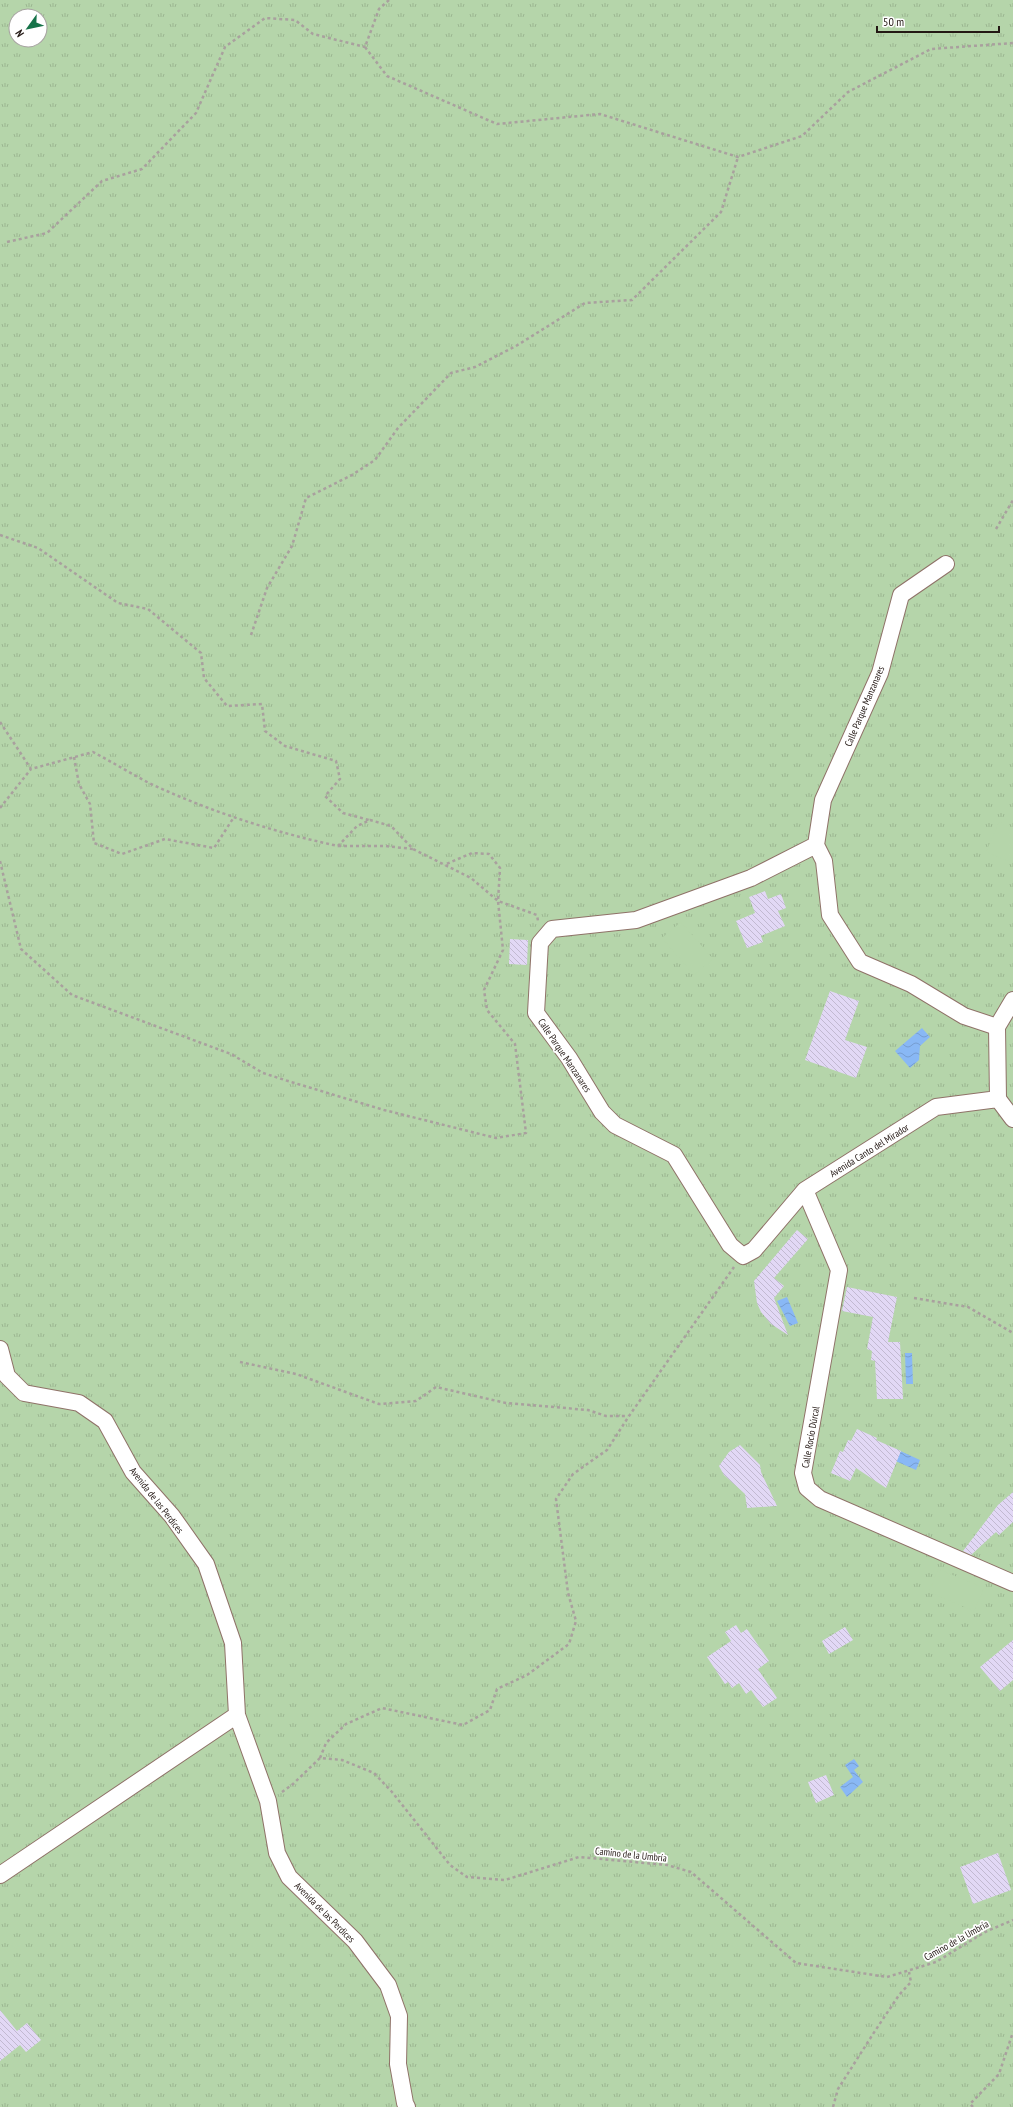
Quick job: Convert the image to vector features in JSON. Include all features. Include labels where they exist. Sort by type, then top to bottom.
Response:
[{"type":"street","name":"Calle Parque Manzanares","points":[[816,845],[823,800],[880,673],[901,595],[946,564]]},
{"type":"street","points":[[540,942],[552,929],[636,920],[751,878],[816,845],[824,862],[830,915],[860,962],[911,984],[964,1016],[997,1028]]},
{"type":"street","name":"Calle Parque Manzanares","points":[[540,942],[536,1013],[569,1058],[602,1112],[615,1125],[674,1155],[730,1245],[743,1256]]},
{"type":"street","points":[[1013,1000],[997,1028],[998,1099],[1013,1119]]},
{"type":"street","name":"Avenida Canto del Mirador","points":[[743,1256],[754,1250],[805,1190],[936,1107],[998,1099]]},
{"type":"street","name":"Calle Rocío Dúrcal","points":[[805,1190],[839,1270],[803,1473],[807,1488],[820,1499],[1013,1583]]},
{"type":"street","name":"Avenida de las Perdices","points":[[0,1348],[7,1376],[24,1393],[79,1403],[105,1421],[133,1472],[172,1516],[206,1564],[233,1643],[238,1715],[268,1801],[277,1853],[289,1877],[355,1941],[388,1985],[399,2016],[398,2064],[407,2107]]},
{"type":"street","points":[[0,1875],[238,1715]]},
{"type":"path","points":[[365,46],[379,9],[389,0]]},
{"type":"path","points":[[7,242],[47,233],[102,181],[142,169],[196,113],[225,47],[265,18],[295,20],[313,34],[365,46],[387,76],[497,124],[600,114],[738,157],[802,136],[848,92],[931,49],[1013,43]]},
{"type":"path","points":[[251,635],[267,588],[292,546],[306,498],[352,475],[375,460],[398,428],[451,373],[475,367],[516,346],[585,303],[632,300],[721,212],[738,157]]},
{"type":"path","points":[[996,530],[1013,500]]},
{"type":"path","points":[[0,534],[38,548],[118,603],[148,609],[201,653],[204,678],[227,706],[262,704],[265,731],[285,746],[336,761],[340,779],[325,796],[343,813],[391,826],[413,849],[471,878],[498,901],[537,915],[540,942]]},
{"type":"path","points":[[0,722],[31,768]]},
{"type":"path","points":[[0,808],[31,768],[93,752],[150,783],[234,817],[299,838],[338,846],[386,846],[413,849]]},
{"type":"path","points":[[74,757],[79,784],[90,804],[94,843],[122,854],[165,839],[214,848],[234,817]]},
{"type":"path","points":[[338,846],[357,826],[370,820]]},
{"type":"path","points":[[0,861],[21,949],[72,995],[230,1054],[263,1073],[384,1110],[496,1138],[526,1133],[515,1044],[487,1010],[484,990],[503,950],[498,901],[500,868],[489,854],[472,853],[444,865]]},
{"type":"path","points":[[268,1801],[293,1784],[320,1758],[326,1743],[346,1724],[382,1708],[463,1725],[490,1710],[497,1689],[527,1675],[568,1644],[576,1621],[568,1593],[556,1499],[573,1474],[607,1450],[629,1416],[743,1256]]},
{"type":"path","points":[[914,1298],[968,1307],[1013,1333]]},
{"type":"path","points":[[240,1362],[296,1374],[378,1404],[416,1401],[436,1387],[506,1403],[588,1410],[606,1416],[629,1416]]},
{"type":"path","name":"Camino de la Umbría","points":[[320,1758],[342,1760],[374,1773],[392,1792],[450,1865],[467,1877],[505,1880],[579,1857],[667,1865],[691,1872],[796,1963],[887,1977],[936,1962],[985,1932],[1013,1920]]},
{"type":"path","points":[[833,2107],[838,2089],[872,2034],[898,1995],[911,1982],[909,1971]]},
{"type":"path","points":[[973,2107],[970,2104],[999,2074],[1013,2032]]},
{"type":"green space","points":[[0,0],[1013,0],[1013,2107],[0,2107]]},
{"type":"green space","points":[[999,822],[1013,828],[1013,863],[986,852]]},
{"type":"green space","points":[[681,922],[713,959],[694,975],[662,938]]},
{"type":"green space","points":[[938,1569],[984,1588],[974,1611],[929,1592]]},
{"type":"water","points":[[922,1028],[930,1037],[920,1046],[919,1060],[910,1068],[895,1051]]},
{"type":"water","points":[[787,1297],[798,1323],[790,1326],[777,1301]]},
{"type":"water","points":[[905,1353],[912,1353],[913,1384],[906,1384]]},
{"type":"water","points":[[896,1449],[920,1460],[916,1470],[891,1459]]},
{"type":"water","points":[[854,1759],[859,1766],[854,1770],[863,1782],[847,1797],[840,1787],[853,1777],[845,1765]]},
{"type":"building","points":[[765,891],[768,899],[781,894],[786,908],[778,911],[785,926],[761,936],[763,942],[747,948],[736,921],[755,913],[749,897]]},
{"type":"building","points":[[510,939],[528,940],[527,965],[509,964]]},
{"type":"building","points":[[830,991],[859,1001],[845,1040],[867,1047],[856,1078],[805,1060]]},
{"type":"building","points":[[797,1230],[808,1239],[774,1278],[784,1286],[774,1298],[788,1335],[771,1324],[761,1312],[757,1303],[754,1281]]},
{"type":"building","points":[[847,1287],[897,1297],[888,1342],[900,1342],[903,1399],[877,1399],[875,1361],[871,1360],[872,1351],[867,1349],[873,1317],[842,1311]]},
{"type":"building","points":[[857,1429],[877,1438],[876,1440],[901,1451],[886,1488],[856,1468],[850,1481],[831,1473],[840,1451],[843,1452],[848,1440],[851,1441]]},
{"type":"building","points":[[740,1445],[760,1465],[761,1472],[777,1506],[747,1508],[745,1494],[724,1475],[719,1466],[729,1452]]},
{"type":"building","points":[[1013,1492],[1013,1522],[999,1535],[996,1532],[971,1555],[963,1551],[998,1505]]},
{"type":"building","points":[[736,1625],[741,1633],[747,1629],[769,1661],[758,1669],[777,1698],[763,1707],[751,1690],[746,1694],[739,1683],[732,1688],[728,1682],[725,1684],[707,1657],[731,1641],[725,1632]]},
{"type":"building","points":[[845,1627],[853,1640],[829,1654],[822,1641]]},
{"type":"building","points":[[1013,1640],[1013,1680],[1000,1691],[980,1667]]},
{"type":"building","points":[[826,1775],[834,1795],[816,1803],[808,1782]]},
{"type":"building","points":[[998,1853],[1011,1890],[973,1904],[960,1867]]},
{"type":"building","points":[[0,2010],[17,2031],[27,2023],[41,2040],[26,2052],[20,2045],[0,2061]]}]
